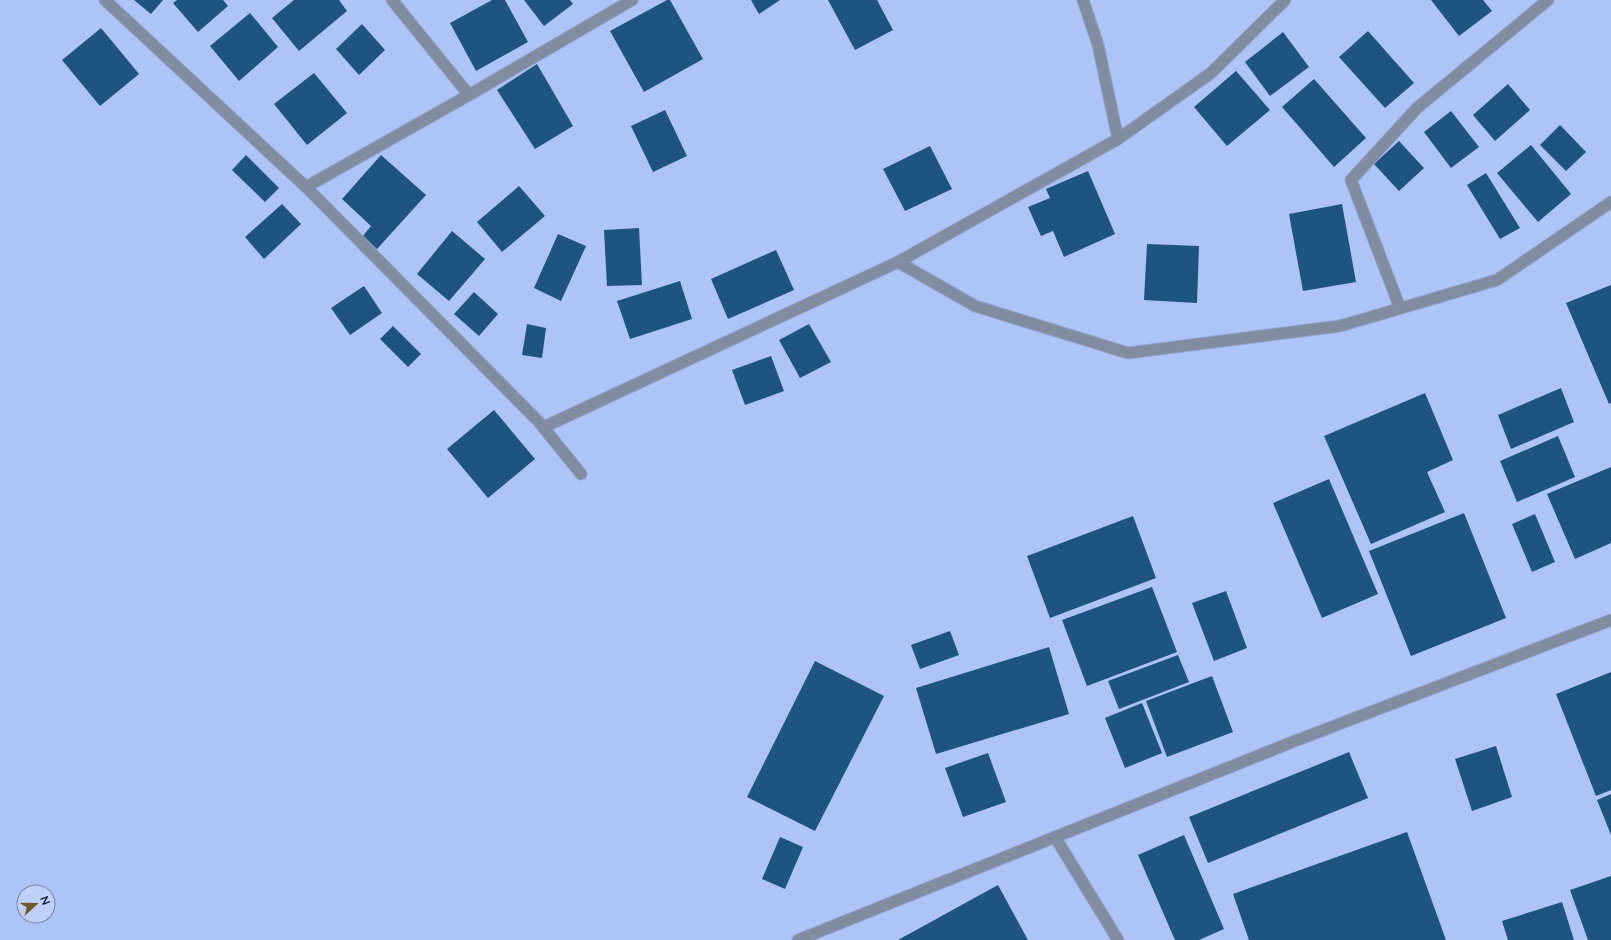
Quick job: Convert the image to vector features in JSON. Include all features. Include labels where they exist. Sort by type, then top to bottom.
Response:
[{"type":"street","points":[[105,0],[306,186],[544,428],[581,474]]},
{"type":"street","points":[[392,0],[469,95]]},
{"type":"street","points":[[306,186],[469,95],[632,0]]},
{"type":"street","points":[[1083,0],[1098,45],[1118,139]]},
{"type":"street","points":[[544,428],[898,262],[1118,139],[1210,73],[1285,0]]},
{"type":"street","points":[[1400,308],[1351,180],[1418,108],[1548,0]]},
{"type":"street","points":[[898,262],[975,306],[1128,352],[1340,326],[1497,280],[1611,202]]},
{"type":"street","points":[[798,940],[1303,738],[1611,620]]},
{"type":"street","points":[[1055,837],[1118,940]]},
{"type":"building","points":[[134,0],[163,0],[151,14]]},
{"type":"building","points":[[177,0],[223,0],[228,6],[198,32],[173,3]]},
{"type":"building","points":[[294,0],[339,0],[347,11],[299,51],[272,18]]},
{"type":"building","points":[[492,0],[505,0],[528,42],[476,71],[450,23]]},
{"type":"building","points":[[524,0],[570,0],[573,4],[544,26]]},
{"type":"building","points":[[667,0],[670,0],[703,59],[644,92],[610,31]]},
{"type":"building","points":[[751,0],[780,0],[759,14]]},
{"type":"building","points":[[828,0],[877,0],[893,30],[855,50]]},
{"type":"building","points":[[1431,0],[1483,0],[1492,11],[1459,36]]},
{"type":"building","points":[[250,13],[278,47],[239,81],[210,46]]},
{"type":"building","points":[[362,24],[385,50],[359,75],[336,49]]},
{"type":"building","points":[[101,28],[139,74],[100,106],[62,60]]},
{"type":"building","points":[[1368,31],[1414,83],[1385,108],[1339,57]]},
{"type":"building","points":[[1283,32],[1309,67],[1270,96],[1245,62]]},
{"type":"building","points":[[537,64],[573,126],[535,149],[497,90]]},
{"type":"building","points":[[1236,71],[1270,110],[1227,146],[1194,107]]},
{"type":"building","points":[[314,73],[347,113],[307,145],[274,104]]},
{"type":"building","points":[[1314,79],[1366,138],[1334,167],[1282,107]]},
{"type":"building","points":[[1508,84],[1530,110],[1495,141],[1473,115]]},
{"type":"building","points":[[665,110],[687,156],[653,172],[631,126]]},
{"type":"building","points":[[1451,111],[1479,147],[1451,168],[1424,132]]},
{"type":"building","points":[[1560,125],[1586,152],[1566,171],[1540,145]]},
{"type":"building","points":[[1399,141],[1424,168],[1399,191],[1374,164]]},
{"type":"building","points":[[1531,145],[1571,194],[1538,222],[1497,173]]},
{"type":"building","points":[[930,146],[952,189],[905,211],[883,169]]},
{"type":"building","points":[[246,155],[279,188],[265,202],[232,170]]},
{"type":"building","points":[[381,155],[426,195],[377,249],[362,237],[371,226],[342,199]]},
{"type":"building","points":[[1088,171],[1115,234],[1064,257],[1053,231],[1041,236],[1028,207],[1050,198],[1046,189]]},
{"type":"building","points":[[1486,173],[1520,228],[1500,239],[1467,185]]},
{"type":"building","points":[[519,186],[545,216],[502,252],[477,222]]},
{"type":"building","points":[[282,204],[301,224],[264,259],[245,237]]},
{"type":"building","points":[[1342,204],[1356,282],[1303,291],[1289,214]]},
{"type":"building","points":[[639,228],[642,285],[607,286],[604,230]]},
{"type":"building","points":[[452,231],[485,259],[449,301],[417,274]]},
{"type":"building","points":[[558,234],[586,246],[561,301],[534,288]]},
{"type":"building","points":[[1147,244],[1199,246],[1197,303],[1144,300]]},
{"type":"building","points":[[776,250],[794,290],[728,319],[711,279]]},
{"type":"building","points":[[680,281],[692,319],[630,339],[617,301]]},
{"type":"building","points":[[1611,285],[1611,403],[1609,404],[1566,303]]},
{"type":"building","points":[[364,286],[382,313],[350,335],[331,308]]},
{"type":"building","points":[[474,292],[498,314],[479,336],[454,314]]},
{"type":"building","points":[[527,324],[546,328],[542,358],[522,355]]},
{"type":"building","points":[[809,324],[831,362],[800,378],[779,340]]},
{"type":"building","points":[[393,326],[421,354],[408,367],[380,339]]},
{"type":"building","points":[[771,356],[784,391],[745,405],[732,370]]},
{"type":"building","points":[[1561,388],[1574,422],[1511,449],[1498,415]]},
{"type":"building","points":[[1425,393],[1453,460],[1427,472],[1445,512],[1371,544],[1324,436]]},
{"type":"building","points":[[494,410],[535,459],[488,498],[447,449]]},
{"type":"building","points":[[1558,436],[1575,477],[1517,502],[1500,461]]},
{"type":"building","points":[[1611,467],[1611,543],[1575,559],[1547,494]]},
{"type":"building","points":[[1329,479],[1378,594],[1322,618],[1273,503]]},
{"type":"building","points":[[1464,513],[1506,618],[1411,656],[1369,551]]},
{"type":"building","points":[[1535,514],[1555,562],[1532,572],[1512,524]]},
{"type":"building","points":[[1133,516],[1156,578],[1050,618],[1027,556]]},
{"type":"building","points":[[1152,587],[1177,652],[1087,686],[1062,620]]},
{"type":"building","points":[[1226,591],[1247,648],[1214,661],[1192,603]]},
{"type":"building","points":[[950,631],[959,655],[920,669],[911,645]]},
{"type":"building","points":[[1049,647],[1069,714],[936,754],[916,688]]},
{"type":"building","points":[[1178,655],[1189,682],[1119,709],[1108,681]]},
{"type":"building","points":[[815,661],[884,696],[815,831],[747,797]]},
{"type":"building","points":[[1611,672],[1611,790],[1596,796],[1556,694]]},
{"type":"building","points":[[1212,676],[1233,732],[1167,757],[1146,701]]},
{"type":"building","points":[[1142,703],[1162,753],[1125,768],[1105,718]]},
{"type":"building","points":[[1496,746],[1512,797],[1472,811],[1455,759]]},
{"type":"building","points":[[1349,752],[1368,798],[1208,863],[1189,817]]},
{"type":"building","points":[[988,753],[1006,802],[963,817],[945,768]]},
{"type":"building","points":[[1611,794],[1611,835],[1597,800]]},
{"type":"building","points":[[1407,832],[1446,940],[1249,940],[1233,894]]},
{"type":"building","points":[[1184,835],[1224,929],[1199,940],[1175,940],[1138,855]]},
{"type":"building","points":[[780,837],[803,847],[785,889],[762,879]]},
{"type":"building","points":[[1611,876],[1611,940],[1588,940],[1570,890]]},
{"type":"building","points":[[998,885],[1028,940],[898,940]]},
{"type":"building","points":[[1562,902],[1574,940],[1508,940],[1502,921]]}]
